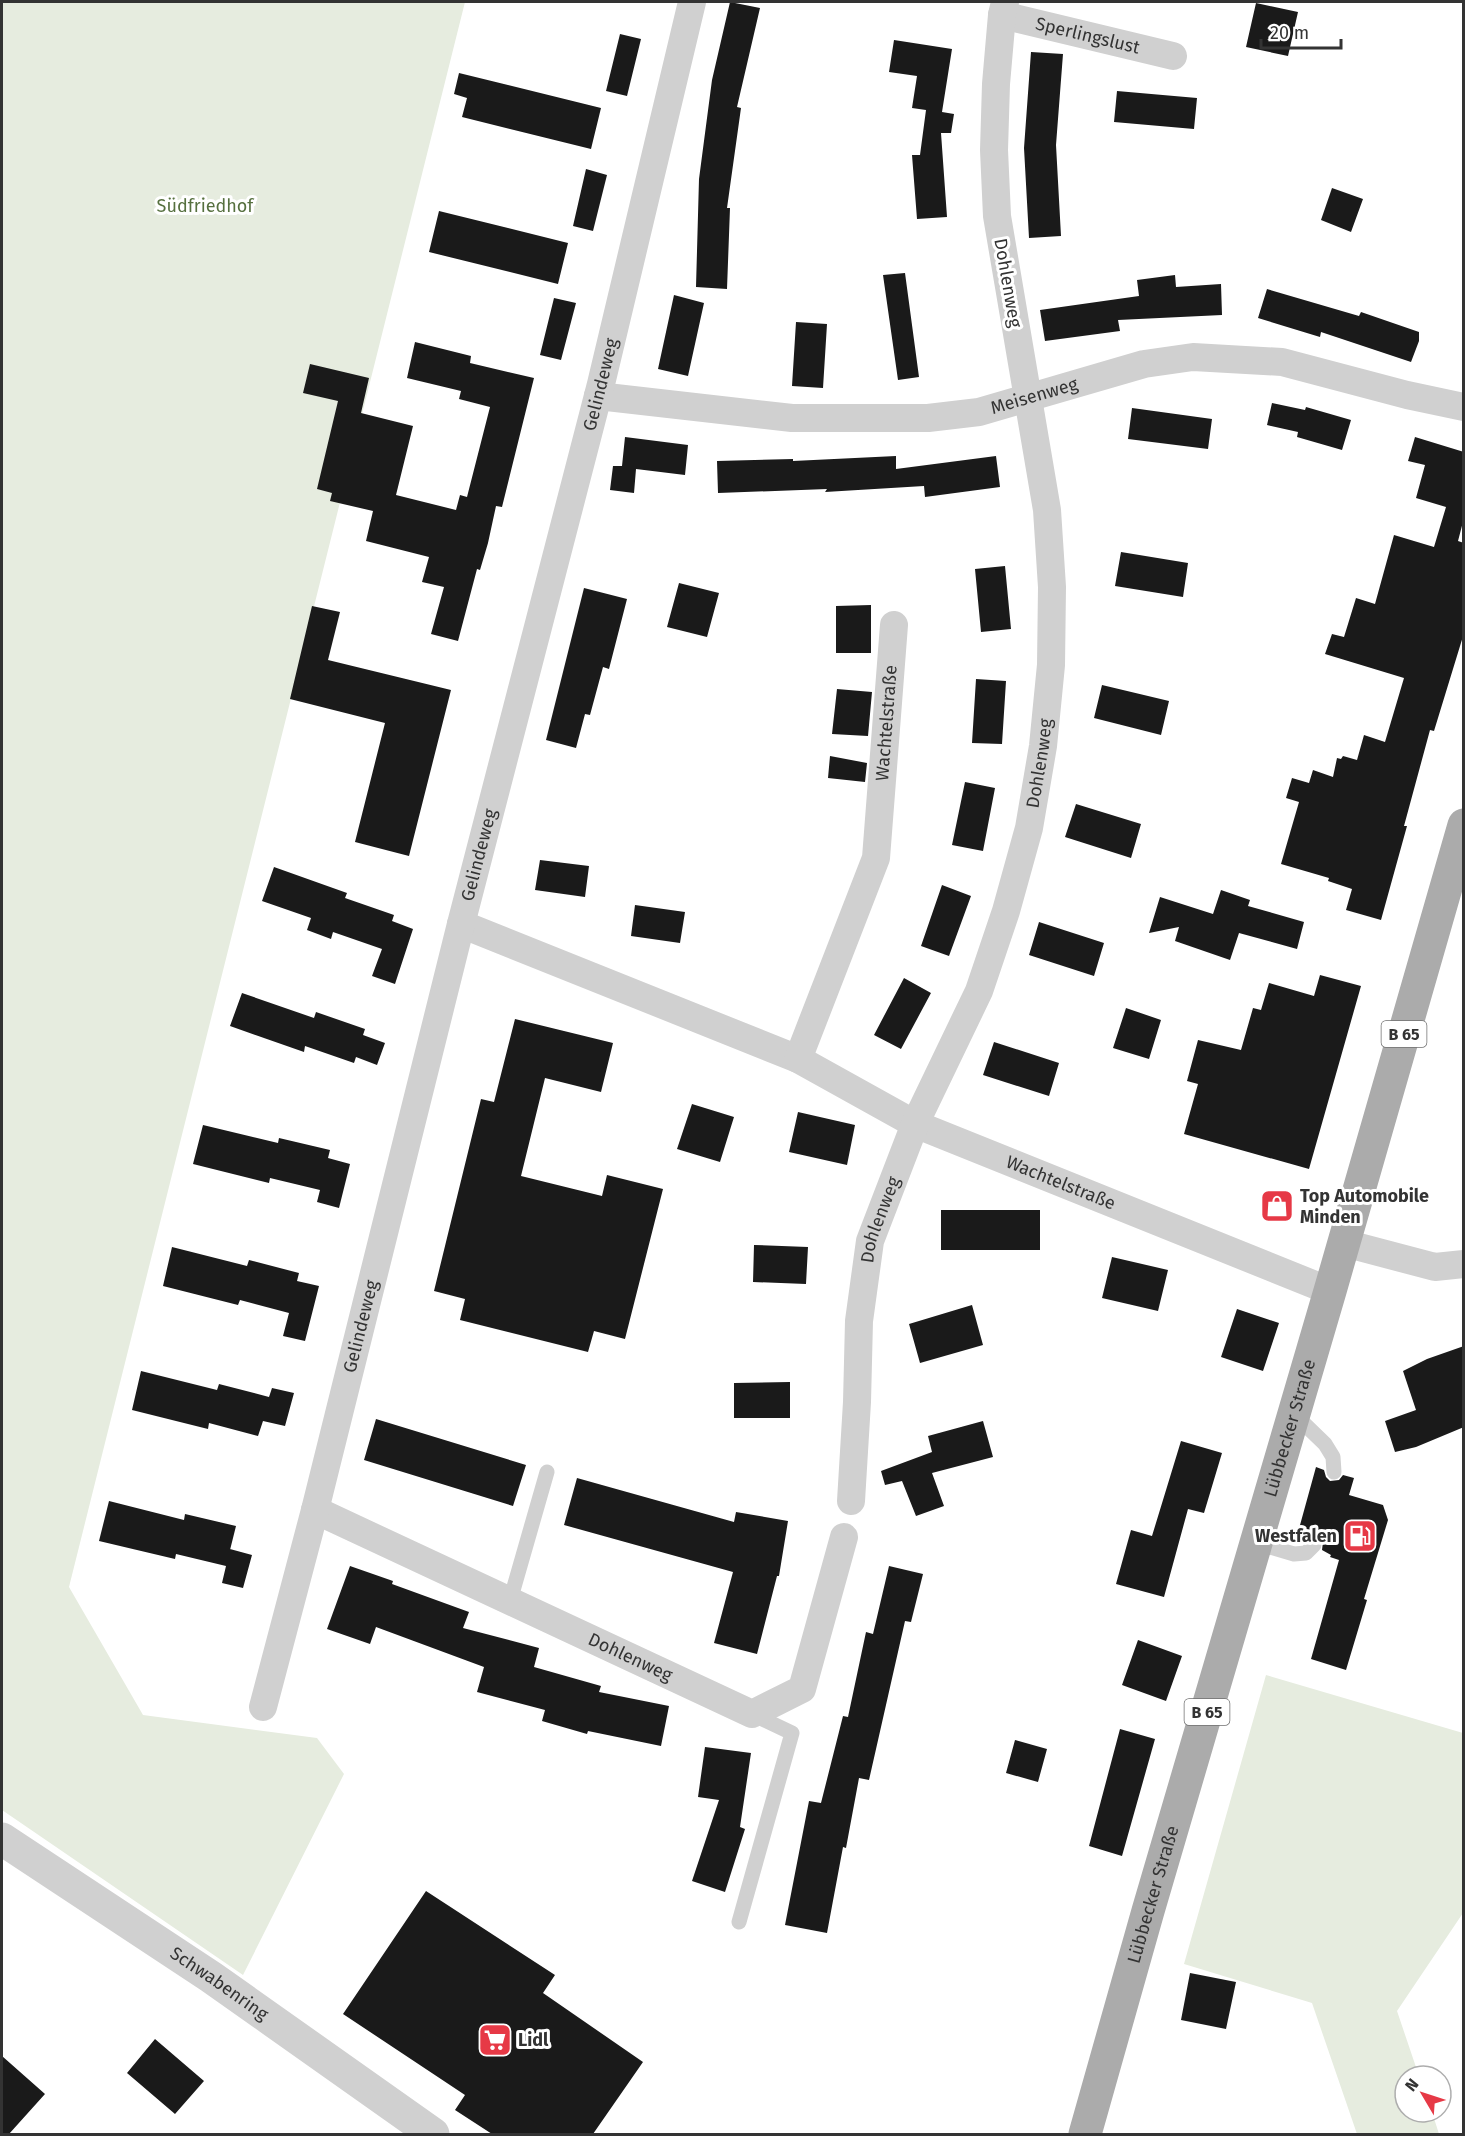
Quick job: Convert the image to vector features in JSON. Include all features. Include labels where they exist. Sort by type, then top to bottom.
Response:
[{"type":"main road","name":"Lübbecker Straße","points":[[1085,2134],[1464,825]]},
{"type":"street","name":"Gelindeweg","points":[[263,1707],[315,1510],[461,924],[598,396],[692,2]]},
{"type":"street","name":"Sperlingslust","points":[[1003,8],[1173,56]]},
{"type":"street","name":"Dohlenweg","points":[[851,1501],[859,1321],[870,1241],[915,1124],[982,981],[1006,911],[1029,828],[1043,746],[1051,665],[1052,587],[1047,510],[997,216],[994,150],[995,95],[1003,8]]},
{"type":"street","name":"Meisenweg","points":[[598,396],[803,418],[928,418],[979,412],[1144,364],[1193,357],[1282,362],[1407,395],[1464,407]]},
{"type":"street","name":"Wachtelstraße","points":[[798,1059],[876,858],[894,625]]},
{"type":"street","name":"Wachtelstraße","points":[[461,924],[798,1059],[915,1124],[1330,1291]]},
{"type":"street","points":[[1344,1243],[1435,1267],[1464,1264]]},
{"type":"street","name":"Dohlenweg","points":[[315,1510],[752,1714]]},
{"type":"street","points":[[752,1714],[802,1689],[844,1537]]},
{"type":"street","name":"Schwabenring","points":[[2,1839],[211,1977],[433,2134]]},
{"type":"lane","points":[[1294,1414],[1326,1444],[1333,1457],[1334,1472]]},
{"type":"lane","points":[[510,1601],[547,1472]]},
{"type":"lane","points":[[1256,1543],[1294,1554],[1306,1553],[1314,1545]]},
{"type":"lane","points":[[739,1922],[792,1733],[752,1714]]},
{"type":"green space","name":"Südfriedhof","points":[[2,2],[465,2],[69,1587],[143,1715],[317,1738],[344,1774],[243,1975],[2,1810]]},
{"type":"green space","points":[[1266,1675],[1463,1733],[1463,1913],[1397,2011],[1415,2064],[1393,2064],[1393,2124],[1436,2124],[1439,2134],[1357,2134],[1312,2003],[1184,1964]]},
{"type":"building","points":[[730,2],[760,8],[737,107],[741,108],[727,208],[730,208],[727,289],[696,287],[699,179],[712,80]]},
{"type":"building","points":[[1256,3],[1298,12],[1288,56],[1246,47]]},
{"type":"building","points":[[620,34],[641,39],[627,96],[606,91]]},
{"type":"building","points":[[894,40],[952,49],[942,112],[954,114],[951,133],[941,133],[947,217],[917,219],[912,155],[920,155],[926,110],[912,108],[917,76],[889,72]]},
{"type":"building","points":[[1031,52],[1063,54],[1056,145],[1061,236],[1029,238],[1024,148]]},
{"type":"building","points":[[459,73],[601,108],[591,149],[462,117],[467,98],[454,94]]},
{"type":"building","points":[[1117,91],[1197,98],[1194,129],[1114,122]]},
{"type":"building","points":[[586,169],[607,175],[593,231],[573,226]]},
{"type":"building","points":[[1332,188],[1363,199],[1351,232],[1321,220]]},
{"type":"building","points":[[439,211],[568,243],[558,284],[429,252]]},
{"type":"building","points":[[905,273],[919,377],[898,380],[883,275]]},
{"type":"building","points":[[1175,275],[1176,287],[1221,284],[1222,315],[1118,320],[1120,331],[1045,341],[1040,310],[1139,296],[1137,280]]},
{"type":"building","points":[[1267,289],[1359,316],[1361,312],[1419,332],[1419,341],[1411,362],[1321,332],[1320,337],[1258,318]]},
{"type":"building","points":[[674,295],[704,303],[688,376],[658,369]]},
{"type":"building","points":[[554,298],[576,303],[561,360],[540,355]]},
{"type":"building","points":[[796,322],[827,324],[823,388],[792,386]]},
{"type":"building","points":[[415,342],[471,356],[470,363],[534,378],[502,507],[496,506],[488,543],[480,570],[477,569],[458,641],[431,634],[444,587],[422,582],[429,557],[366,541],[373,511],[330,501],[332,493],[317,489],[338,401],[303,393],[310,364],[369,378],[361,413],[413,426],[396,495],[456,510],[460,495],[467,497],[490,407],[459,399],[461,391],[407,378]]},
{"type":"building","points":[[1272,403],[1305,410],[1306,407],[1351,420],[1342,450],[1297,437],[1298,432],[1267,425]]},
{"type":"building","points":[[1132,408],[1212,419],[1208,449],[1128,439]]},
{"type":"building","points":[[625,437],[688,445],[685,475],[636,469],[634,493],[610,490],[613,466],[622,466]]},
{"type":"building","points":[[1415,437],[1464,452],[1464,518],[1458,541],[1464,543],[1464,633],[1434,731],[1430,730],[1381,920],[1346,910],[1352,889],[1328,881],[1329,878],[1281,864],[1299,802],[1286,798],[1292,778],[1309,783],[1313,770],[1333,777],[1337,758],[1341,759],[1343,756],[1357,760],[1364,735],[1385,742],[1404,678],[1325,654],[1332,634],[1344,637],[1356,598],[1375,604],[1394,535],[1434,547],[1446,507],[1416,498],[1425,465],[1408,461]]},
{"type":"building","points":[[896,456],[896,469],[996,456],[1000,487],[925,497],[924,486],[825,492],[827,489],[718,493],[717,461],[793,459],[793,461]]},
{"type":"building","points":[[1121,552],[1188,563],[1183,597],[1115,586]]},
{"type":"building","points":[[1005,566],[1011,629],[981,632],[975,569]]},
{"type":"building","points":[[679,583],[719,593],[707,637],[667,627]]},
{"type":"building","points":[[584,588],[627,599],[609,669],[603,667],[590,715],[585,714],[576,748],[546,740]]},
{"type":"building","points":[[871,605],[871,653],[836,653],[836,606]]},
{"type":"building","points":[[312,606],[340,612],[328,660],[451,690],[409,856],[355,842],[385,723],[290,699]]},
{"type":"building","points":[[976,679],[1006,681],[1002,744],[972,743]]},
{"type":"building","points":[[1102,685],[1169,701],[1161,735],[1094,718]]},
{"type":"building","points":[[837,689],[872,692],[868,736],[832,734]]},
{"type":"building","points":[[830,756],[867,763],[865,782],[828,778]]},
{"type":"building","points":[[965,782],[995,788],[983,851],[952,845]]},
{"type":"building","points":[[1076,804],[1141,824],[1131,858],[1065,837]]},
{"type":"building","points":[[540,860],[589,866],[585,897],[535,890]]},
{"type":"building","points":[[274,867],[347,893],[345,898],[394,915],[392,921],[413,929],[395,984],[372,976],[382,949],[333,932],[331,939],[307,930],[311,918],[262,901]]},
{"type":"building","points":[[942,885],[971,896],[949,956],[921,946]]},
{"type":"building","points":[[1221,890],[1250,900],[1248,906],[1304,922],[1297,949],[1239,933],[1230,960],[1175,941],[1179,927],[1149,933],[1160,897],[1213,914]]},
{"type":"building","points":[[635,905],[685,912],[680,943],[631,936]]},
{"type":"building","points":[[1039,922],[1104,943],[1094,976],[1029,955]]},
{"type":"building","points":[[1320,975],[1361,986],[1309,1169],[1184,1134],[1198,1084],[1187,1081],[1198,1040],[1241,1050],[1253,1008],[1261,1010],[1269,983],[1314,996]]},
{"type":"building","points":[[904,978],[931,993],[901,1049],[874,1035]]},
{"type":"building","points":[[242,993],[314,1018],[316,1012],[365,1029],[363,1035],[385,1043],[377,1065],[356,1057],[354,1063],[305,1046],[304,1052],[230,1026]]},
{"type":"building","points":[[1126,1008],[1161,1020],[1149,1059],[1113,1048]]},
{"type":"building","points":[[515,1019],[613,1043],[601,1092],[545,1078],[521,1176],[602,1196],[607,1175],[663,1189],[625,1339],[594,1331],[588,1352],[460,1320],[465,1299],[434,1291],[481,1099],[494,1102]]},
{"type":"building","points":[[994,1042],[1059,1063],[1049,1096],[983,1075]]},
{"type":"building","points":[[692,1104],[734,1117],[720,1162],[677,1149]]},
{"type":"building","points":[[798,1112],[855,1125],[847,1165],[789,1152]]},
{"type":"building","points":[[203,1125],[278,1143],[279,1138],[330,1150],[328,1158],[350,1164],[339,1208],[317,1202],[320,1190],[270,1178],[269,1183],[193,1164]]},
{"type":"building","points":[[941,1210],[1040,1210],[1040,1250],[941,1250]]},
{"type":"building","points":[[754,1245],[808,1247],[806,1284],[753,1282]]},
{"type":"building","points":[[172,1247],[247,1266],[249,1260],[299,1273],[297,1281],[319,1286],[305,1341],[283,1336],[289,1313],[240,1300],[238,1305],[163,1286]]},
{"type":"building","points":[[1112,1257],[1168,1270],[1158,1311],[1102,1298]]},
{"type":"building","points":[[972,1305],[983,1345],[920,1363],[909,1324]]},
{"type":"building","points":[[1237,1309],[1279,1323],[1263,1371],[1221,1357]]},
{"type":"building","points":[[1464,1346],[1464,1427],[1416,1447],[1395,1452],[1385,1421],[1416,1410],[1403,1371],[1427,1359]]},
{"type":"building","points":[[141,1371],[217,1390],[219,1384],[269,1397],[272,1388],[294,1393],[285,1426],[263,1421],[258,1436],[209,1423],[208,1429],[132,1410]]},
{"type":"building","points":[[790,1382],[790,1418],[734,1418],[734,1383]]},
{"type":"building","points":[[376,1419],[526,1465],[513,1506],[364,1460]]},
{"type":"building","points":[[983,1421],[993,1457],[932,1473],[944,1506],[916,1516],[902,1481],[885,1485],[881,1471],[932,1452],[928,1436]]},
{"type":"building","points":[[1181,1441],[1222,1453],[1204,1513],[1188,1509],[1164,1597],[1116,1584],[1131,1530],[1152,1536]]},
{"type":"building","points":[[1316,1467],[1324,1470],[1330,1481],[1339,1480],[1343,1475],[1354,1478],[1349,1495],[1383,1505],[1388,1520],[1364,1599],[1367,1600],[1346,1670],[1311,1659],[1339,1560],[1330,1557],[1331,1555],[1322,1550],[1323,1542],[1317,1536],[1311,1536],[1305,1540],[1297,1536]]},
{"type":"building","points":[[577,1478],[734,1522],[736,1512],[788,1521],[779,1576],[777,1576],[757,1654],[714,1643],[733,1572],[564,1525]]},
{"type":"building","points":[[109,1501],[184,1520],[185,1514],[236,1526],[230,1549],[252,1555],[243,1588],[222,1583],[226,1566],[176,1554],[175,1559],[99,1541]]},
{"type":"building","points":[[350,1566],[469,1612],[463,1628],[539,1648],[534,1667],[601,1686],[599,1692],[669,1706],[661,1746],[588,1731],[587,1734],[542,1721],[545,1710],[477,1692],[484,1667],[376,1627],[370,1644],[327,1629]]},
{"type":"building","points":[[889,1566],[923,1574],[911,1622],[905,1621],[869,1780],[859,1778],[827,1933],[785,1925],[809,1801],[821,1803],[843,1716],[848,1717],[866,1632],[873,1634]]},
{"type":"building","points":[[1138,1640],[1182,1656],[1166,1701],[1122,1685]]},
{"type":"building","points":[[1120,1729],[1155,1739],[1122,1856],[1089,1846]]},
{"type":"building","points":[[1015,1740],[1047,1749],[1038,1782],[1006,1773]]},
{"type":"building","points":[[705,1747],[751,1753],[740,1827],[745,1829],[725,1892],[692,1881],[719,1800],[698,1797]]},
{"type":"building","points":[[426,1891],[555,1975],[543,1993],[643,2062],[593,2134],[492,2134],[455,2110],[465,2095],[343,2014]]},
{"type":"building","points":[[1190,1973],[1236,1982],[1226,2029],[1181,2020]]},
{"type":"building","points":[[155,2039],[204,2081],[175,2114],[127,2073]]},
{"type":"building","points":[[2,2056],[45,2094],[9,2134],[2,2134]]},
{"type":"place","name":"Top Automobile Minden","points":[[1277,1206]]},
{"type":"place","name":"Westfalen","points":[[1360,1536]]},
{"type":"place","name":"Lidl","points":[[495,2040]]}]
